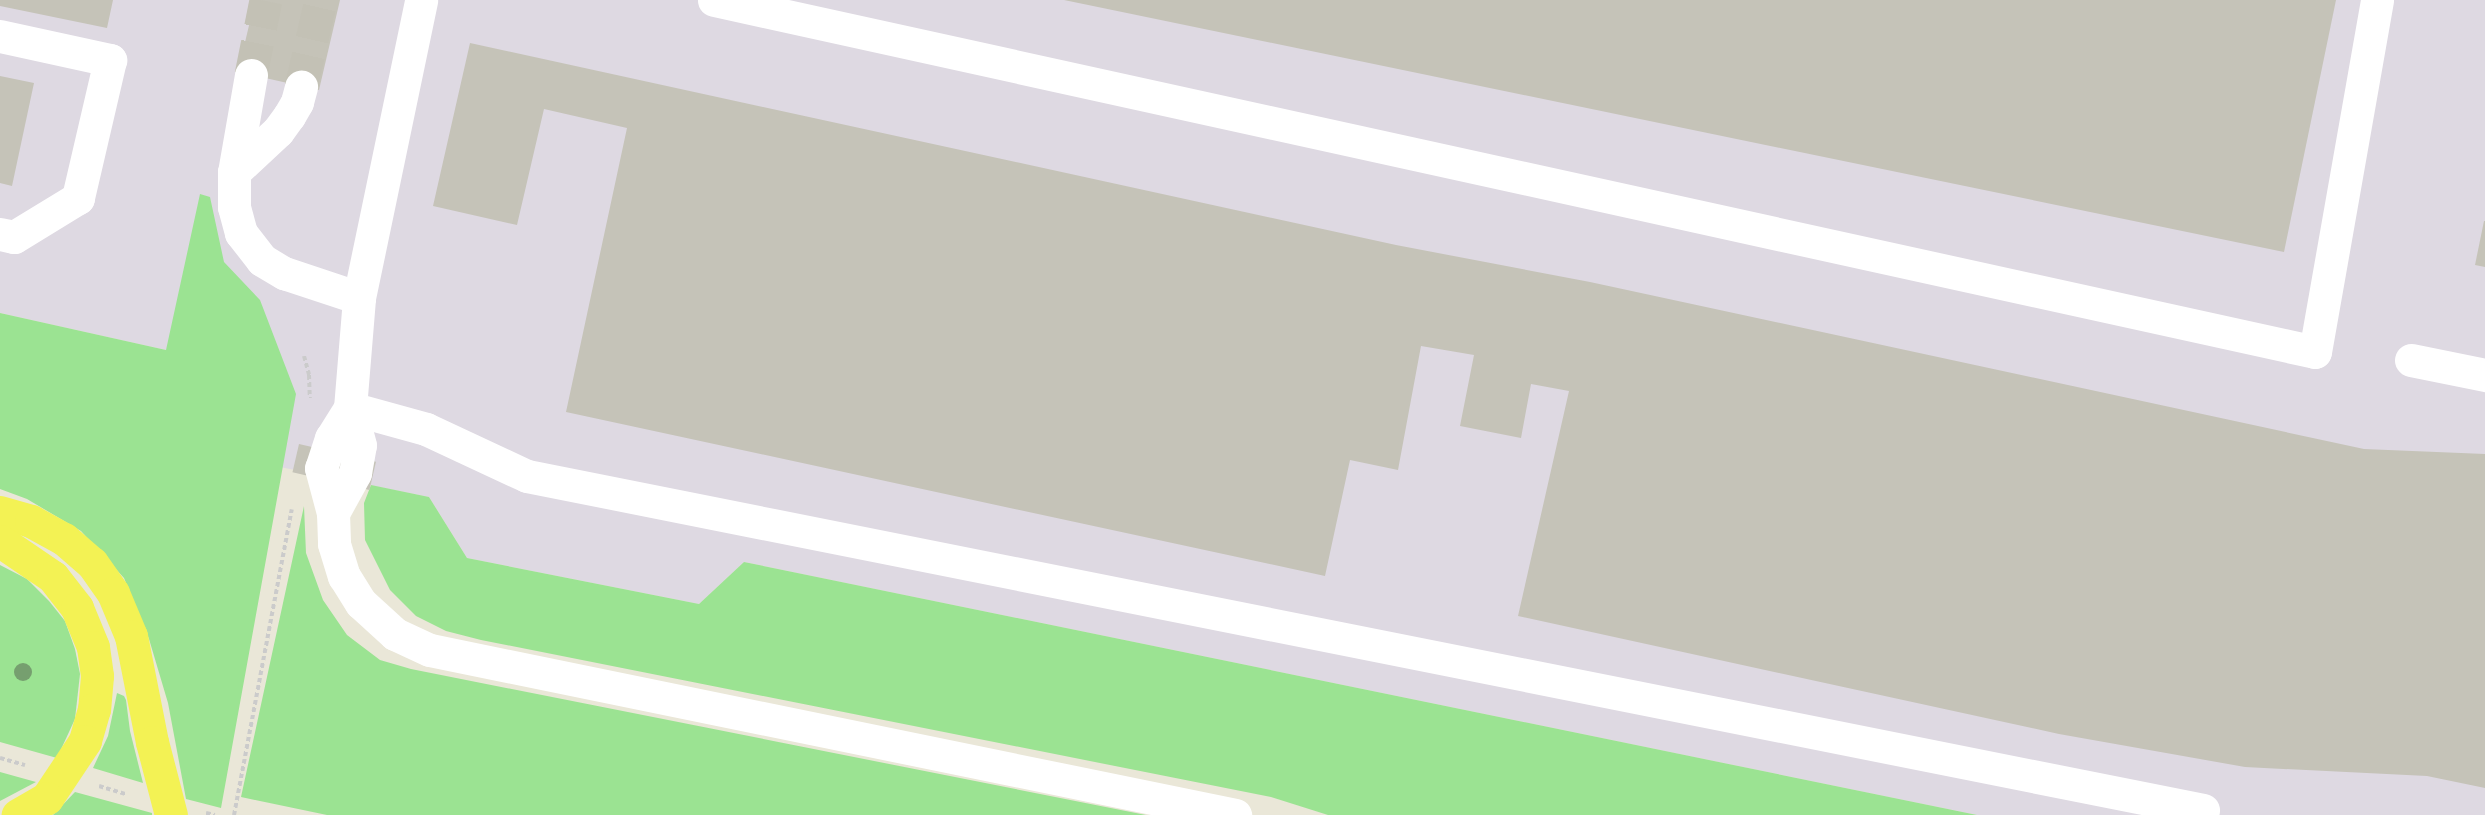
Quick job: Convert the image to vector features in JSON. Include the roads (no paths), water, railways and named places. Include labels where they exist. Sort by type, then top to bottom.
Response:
[{"type":"main road","points":[[0,512],[31,521],[64,538],[92,563],[113,593],[131,636],[152,742],[171,815]]},
{"type":"main road","points":[[0,541],[53,577],[77,608],[93,647],[97,676],[94,709],[85,741],[47,798],[16,815]]},
{"type":"lane","points":[[421,0],[359,298],[350,408],[331,438],[321,468],[333,513],[334,544],[344,576],[361,603],[395,634],[430,650],[1235,815]]},
{"type":"lane","points":[[714,0],[2314,352],[2377,0]]},
{"type":"lane","points":[[0,36],[110,60],[78,198],[14,237],[0,234]]},
{"type":"lane","points":[[251,75],[234,172],[234,207],[241,233],[262,260],[284,273],[359,298]]},
{"type":"lane","points":[[234,172],[284,123],[297,102],[301,87]]},
{"type":"lane","points":[[2411,360],[2485,375]]},
{"type":"lane","points":[[350,408],[426,429],[527,476],[2203,810]]},
{"type":"tunnel","points":[[251,75],[266,0]]},
{"type":"tunnel","points":[[301,87],[321,0]]}]
